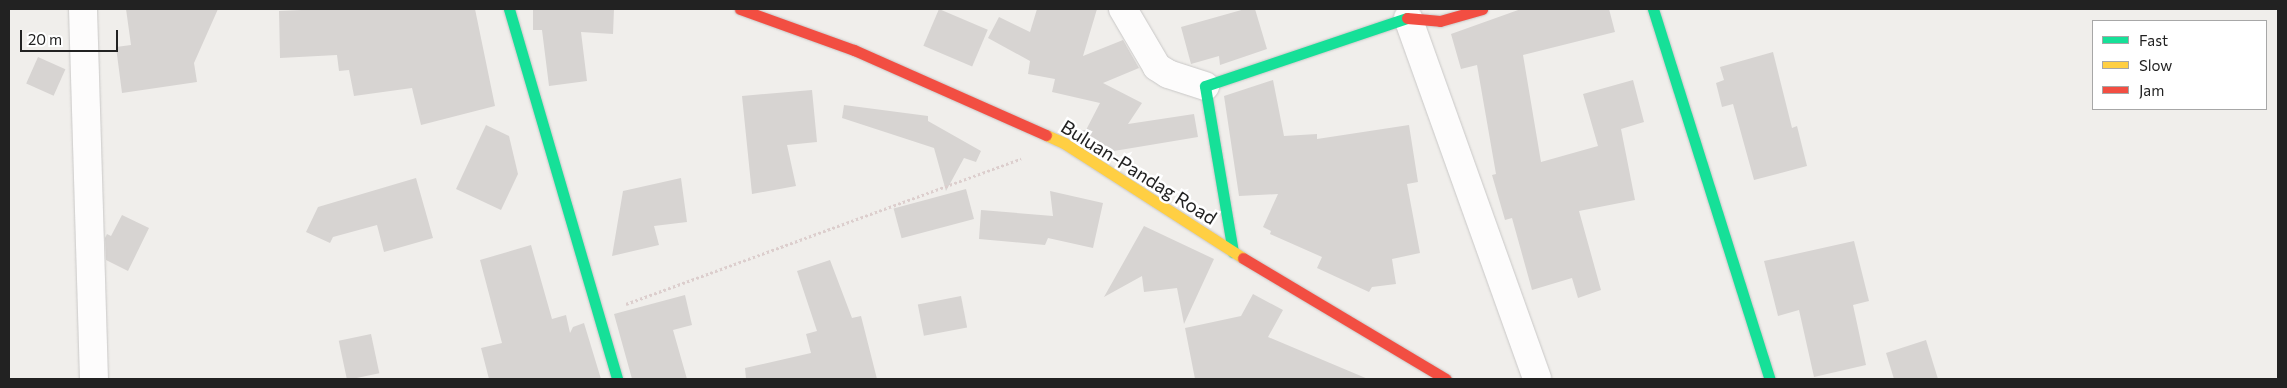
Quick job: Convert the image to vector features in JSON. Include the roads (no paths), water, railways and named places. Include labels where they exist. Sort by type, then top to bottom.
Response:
[{"type":"street","points":[[83,9],[94,379]]},
{"type":"street","points":[[509,9],[617,379]]},
{"type":"street","name":"Buluan-Pandag Road","points":[[740,9],[854,50],[1064,143],[1234,252],[1446,379]]},
{"type":"street","points":[[1123,9],[1157,67],[1168,74],[1205,86],[1408,18],[1482,9]]},
{"type":"street","points":[[1653,9],[1770,379]]},
{"type":"street","points":[[1408,18],[1537,379]]},
{"type":"street","points":[[1205,86],[1234,252]]}]
